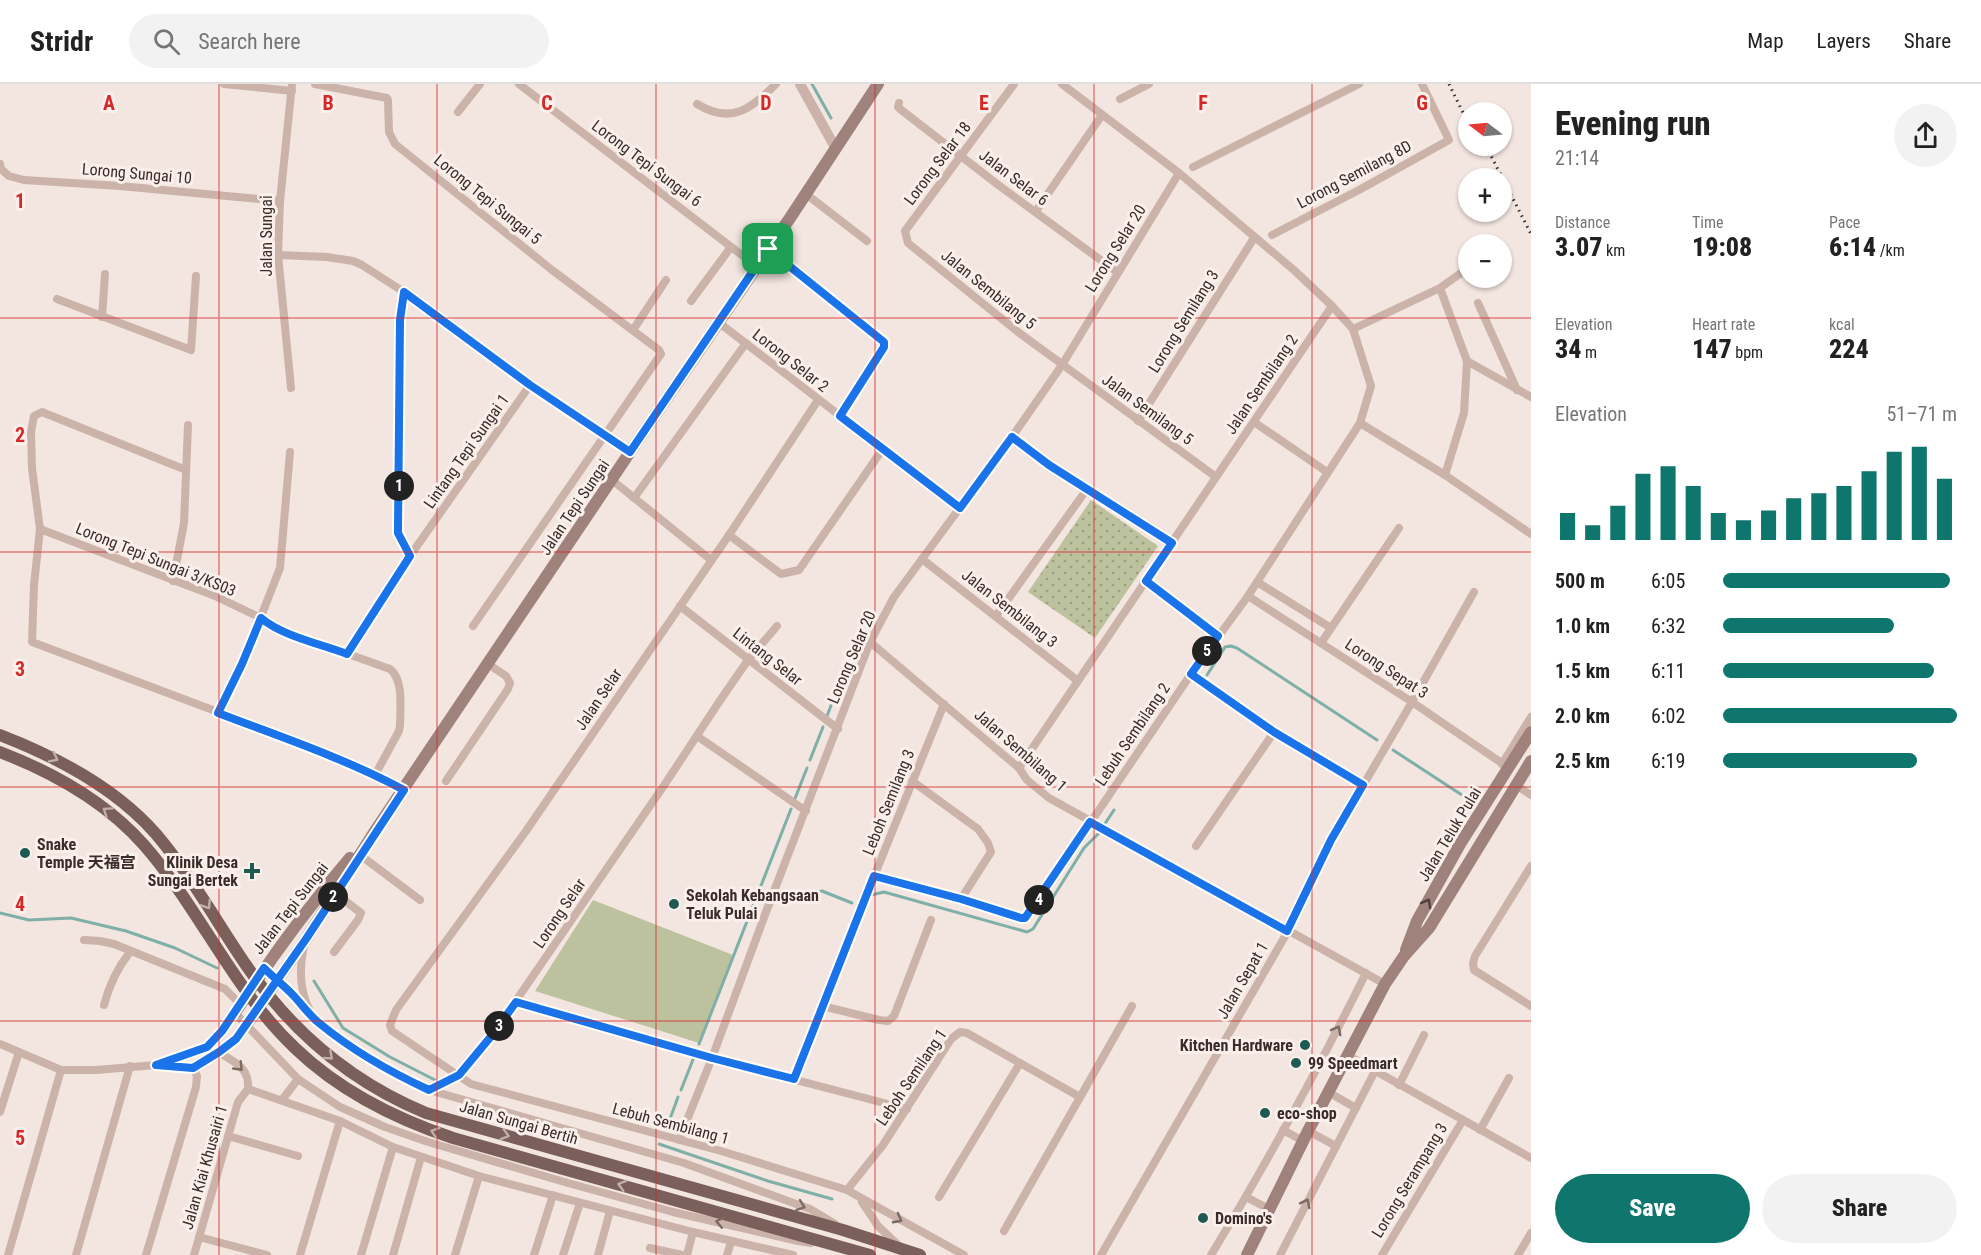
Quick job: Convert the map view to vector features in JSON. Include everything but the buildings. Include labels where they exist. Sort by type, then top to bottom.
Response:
[{"type":"main road","name":"Jalan Tepi Sungai","points":[[247,1024],[878,84]]},
{"type":"main road","name":"Jalan Teluk Pulai","points":[[1404,956],[1417,921],[1505,766],[1531,732]]},
{"type":"main road","name":"Jalan Sungai Bertih","points":[[0,735],[33,747],[75,769],[120,801],[155,833],[185,872],[248,967],[276,1004],[335,1062],[373,1088],[426,1113],[843,1230],[920,1255]]},
{"type":"main road","name":"Jalan Sungai Bertih","points":[[0,752],[27,762],[70,786],[114,816],[144,845],[173,883],[265,1017],[296,1049],[326,1074],[366,1100],[392,1115],[453,1138],[870,1255]]},
{"type":"main road","name":"Jalan Teluk Pulai","points":[[1247,1255],[1305,1136],[1385,984],[1404,956],[1429,928],[1531,761]]},
{"type":"main road","points":[[1444,874],[1448,878],[1458,872],[1499,815]]},
{"type":"main road","name":"Jalan Tepi Sungai","points":[[238,1009],[264,968],[319,894],[377,828]]},
{"type":"street","points":[[224,84],[292,87]]},
{"type":"street","name":"Lorong Tepi Sungai 5","points":[[315,84],[387,98],[389,132],[395,144],[552,270],[659,350]]},
{"type":"street","points":[[458,112],[480,84]]},
{"type":"street","name":"Lorong Tepi Sungai 6","points":[[519,84],[756,266]]},
{"type":"street","points":[[697,104],[709,111],[727,114],[753,105],[776,84]]},
{"type":"street","points":[[800,84],[836,149]]},
{"type":"street","name":"Lorong Selar 18","points":[[905,231],[1014,84]]},
{"type":"street","points":[[1062,84],[1179,173],[1332,306]]},
{"type":"street","points":[[1120,99],[1149,84]]},
{"type":"street","points":[[1193,167],[1359,84]]},
{"type":"street","name":"Lorong Semilang 8D","points":[[1272,234],[1359,190],[1449,140],[1422,84]]},
{"type":"street","name":"Jalan Sungai","points":[[291,388],[278,255],[280,201],[292,87]]},
{"type":"street","name":"Jalan Selar 6","points":[[898,103],[900,109],[1117,272]]},
{"type":"street","points":[[1036,212],[1102,115]]},
{"type":"street","name":"Lorong Sungai 10","points":[[0,164],[1,169],[9,176],[24,180],[120,186],[280,201]]},
{"type":"street","name":"Lorong Selar 20","points":[[679,1140],[870,642],[894,597],[1062,365],[1179,173]]},
{"type":"street","points":[[806,194],[867,241]]},
{"type":"street","name":"Jalan Sembilang 5","points":[[905,231],[908,243],[1062,365]]},
{"type":"street","name":"Lorong Semilang 3","points":[[1138,420],[1254,238]]},
{"type":"street","points":[[691,301],[731,247]]},
{"type":"street","points":[[768,249],[884,342],[884,347],[840,416]]},
{"type":"street","points":[[278,255],[327,257],[353,261],[362,265],[404,292],[530,385],[630,452]]},
{"type":"street","points":[[102,317],[105,274]]},
{"type":"street","points":[[1353,329],[1440,288],[1458,275]]},
{"type":"street","points":[[57,299],[191,350],[196,276]]},
{"type":"street","points":[[633,330],[666,280]]},
{"type":"street","points":[[1440,288],[1467,361],[1464,414],[1445,475]]},
{"type":"street","points":[[404,292],[400,320],[398,533],[410,556]]},
{"type":"street","points":[[1478,303],[1517,390]]},
{"type":"street","name":"Lebuh Sembilang 2","points":[[874,876],[1025,918],[1191,674],[1248,596],[1360,423],[1371,386],[1353,329],[1332,306]]},
{"type":"street","name":"Jalan Sembilang 2","points":[[1019,768],[1332,306]]},
{"type":"street","name":"Lorong Selar 2","points":[[718,322],[960,508]]},
{"type":"street","points":[[634,498],[746,343]]},
{"type":"street","name":"Jalan Tepi Sungai","points":[[473,626],[604,435],[661,357],[659,350]]},
{"type":"street","points":[[1467,361],[1531,398]]},
{"type":"street","name":"Jalan Semilang 5","points":[[1062,365],[1216,477]]},
{"type":"street","name":"Lintang Tepi Sungai 1","points":[[347,654],[410,556],[530,385]]},
{"type":"street","name":"Jalan Selar","points":[[396,1010],[526,831],[729,535],[818,400]]},
{"type":"street","points":[[186,470],[42,412],[34,416],[30,432],[40,529],[34,585],[32,642],[298,742],[404,790]]},
{"type":"street","points":[[1254,422],[1327,472]]},
{"type":"street","points":[[1360,423],[1445,475],[1531,534]]},
{"type":"street","points":[[173,581],[184,523],[188,425]]},
{"type":"street","points":[[1012,437],[1049,465],[1172,543]]},
{"type":"street","points":[[729,535],[781,574],[799,570],[882,450]]},
{"type":"street","points":[[218,713],[242,664],[280,568],[290,452]]},
{"type":"street","points":[[612,480],[711,560]]},
{"type":"street","points":[[996,616],[1087,489]]},
{"type":"street","points":[[1321,643],[1399,528]]},
{"type":"street","name":"Lorong Tepi Sungai 3/KS03","points":[[40,529],[215,596],[281,630],[390,669],[396,674],[398,683],[399,731],[375,775]]},
{"type":"street","name":"Jalan Sembilang 3","points":[[922,559],[1078,681]]},
{"type":"street","points":[[1146,581],[1218,636]]},
{"type":"street","points":[[1257,582],[1331,628]]},
{"type":"street","name":"Jalan Sepat 1","points":[[1101,1255],[1287,931],[1331,840],[1474,592]]},
{"type":"street","name":"Lorong Sepat 3","points":[[1248,596],[1412,702],[1505,766]]},
{"type":"street","name":"Lintang Selar","points":[[680,606],[838,729]]},
{"type":"street","name":"Lorong Selar","points":[[429,1090],[459,1075],[493,1034],[748,660],[777,627]]},
{"type":"street","name":"Jalan Sembilang 1","points":[[870,642],[1019,768],[1027,780],[1049,798],[1385,984]]},
{"type":"street","points":[[446,781],[508,689],[510,683],[506,676],[488,664]]},
{"type":"street","points":[[1191,674],[1274,732],[1363,785]]},
{"type":"street","name":"Leboh Semilang 3","points":[[794,1079],[944,704]]},
{"type":"street","points":[[1505,766],[1531,717]]},
{"type":"street","points":[[1196,846],[1274,732]]},
{"type":"street","points":[[697,736],[806,810]]},
{"type":"street","points":[[912,781],[978,829],[992,852],[961,899]]},
{"type":"street","points":[[1517,786],[1531,795]]},
{"type":"street","points":[[360,855],[420,900]]},
{"type":"street","points":[[1531,866],[1475,956],[1473,963],[1474,970],[1531,1006]]},
{"type":"street","name":"Jalan Tepi Sungai","points":[[334,952],[361,913],[335,893]]},
{"type":"street","points":[[822,1006],[888,1021],[894,1016],[931,920]]},
{"type":"street","points":[[306,939],[301,962],[301,983],[304,998],[317,1022]]},
{"type":"street","points":[[84,940],[114,944],[225,989],[247,1024],[298,1079],[340,1107],[385,1127],[428,1143],[673,1212],[798,1242],[839,1246]]},
{"type":"street","points":[[104,1005],[110,985],[130,952]]},
{"type":"street","points":[[264,968],[317,1022],[370,1059],[429,1090],[684,1163],[810,1209],[843,1230]]},
{"type":"street","points":[[1211,1255],[1283,1130],[1366,973]]},
{"type":"street","points":[[516,1002],[712,1058],[907,1109]]},
{"type":"street","points":[[1004,1231],[1132,1006]]},
{"type":"street","points":[[156,1065],[207,1047],[238,1009]]},
{"type":"street","name":"Lebuh Sembilang 1","points":[[396,1010],[390,1025],[392,1031],[471,1084],[721,1151],[847,1190],[964,1255]]},
{"type":"street","points":[[0,1044],[61,1070],[96,1070],[156,1065],[193,1068],[231,1043],[247,1024]]},
{"type":"street","name":"Leboh Semilang 1","points":[[847,1190],[871,1162],[951,1039],[960,1032],[967,1033],[1080,1097]]},
{"type":"street","points":[[1399,1085],[1424,1035]]},
{"type":"street","points":[[0,1112],[19,1052]]},
{"type":"street","points":[[219,1052],[240,1066],[249,1079],[248,1089],[340,1121],[393,1147],[479,1176],[764,1252],[793,1255]]},
{"type":"street","points":[[1347,1055],[1531,1158]]},
{"type":"street","points":[[939,1197],[1020,1063]]},
{"type":"street","points":[[76,1255],[130,1066]]},
{"type":"street","points":[[146,1255],[196,1087],[197,1076],[193,1068]]},
{"type":"street","points":[[8,1255],[61,1070]]},
{"type":"street","points":[[1280,1255],[1375,1071]]},
{"type":"street","points":[[1480,1130],[1509,1078]]},
{"type":"street","points":[[282,1100],[298,1079]]},
{"type":"street","name":"Jalan Kiai Khusairi 1","points":[[194,1255],[238,1102],[248,1089]]},
{"type":"street","points":[[1328,1092],[1356,1108]]},
{"type":"street","name":"Lorong Serampang 3","points":[[1382,1255],[1462,1120]]},
{"type":"street","points":[[300,1255],[340,1121]]},
{"type":"street","points":[[1283,1130],[1336,1146]]},
{"type":"street","points":[[228,1136],[298,1156]]},
{"type":"street","points":[[362,1255],[393,1147]]},
{"type":"street","points":[[393,1255],[421,1156]]},
{"type":"street","points":[[455,1255],[479,1176]]},
{"type":"street","points":[[534,1255],[553,1195]]},
{"type":"street","points":[[1246,1197],[1269,1209]]},
{"type":"street","points":[[860,1199],[878,1226],[901,1248]]},
{"type":"street","points":[[563,1255],[580,1203]]},
{"type":"street","points":[[598,1255],[610,1211]]},
{"type":"street","points":[[687,1255],[693,1232]]},
{"type":"street","points":[[1518,1255],[1531,1233]]},
{"type":"street","points":[[199,1237],[267,1255]]},
{"type":"street","points":[[727,1255],[731,1242]]},
{"type":"street","points":[[650,1248],[682,1255]]},
{"type":"green space","points":[[1091,500],[1158,546],[1095,638],[1028,592]]},
{"type":"green space","points":[[593,900],[733,955],[699,1043],[535,991]]},
{"type":"waterway","points":[[812,84],[831,118]]},
{"type":"waterway","points":[[1207,675],[1225,647],[1237,648],[1377,740]]},
{"type":"waterway","points":[[827,716],[840,682]]},
{"type":"waterway","points":[[810,760],[823,727]]},
{"type":"waterway","points":[[1393,750],[1468,799]]},
{"type":"waterway","points":[[794,801],[807,768]]},
{"type":"waterway","points":[[699,1044],[791,809]]},
{"type":"waterway","points":[[1104,825],[1114,810]]},
{"type":"waterway","points":[[871,895],[884,892],[1027,932],[1033,929],[1084,848],[1099,833]]},
{"type":"waterway","points":[[775,901],[822,891],[852,903]]},
{"type":"waterway","points":[[0,913],[29,920],[71,918],[126,931],[175,948],[217,968]]},
{"type":"waterway","points":[[314,981],[343,1028],[390,1057],[435,1080]]},
{"type":"waterway","points":[[681,1090],[694,1057]]},
{"type":"waterway","points":[[667,1127],[678,1097]]},
{"type":"waterway","points":[[659,1144],[768,1181],[832,1199]]},
{"type":"railway","points":[[1449,84],[1458,102]]},
{"type":"railway","points":[[1491,156],[1531,234]]},
{"type":"place","name":"Snake Temple 天福宫","points":[[25,853]]},
{"type":"place","name":"Klinik Desa Sungai Bertek","points":[[252,871]]},
{"type":"place","name":"Sekolah Kebangsaan Teluk Pulai","points":[[674,904]]},
{"type":"place","name":"Kitchen Hardware","points":[[1305,1045]]},
{"type":"place","name":"99 Speedmart","points":[[1296,1063]]},
{"type":"place","name":"eco-shop","points":[[1265,1113]]},
{"type":"place","name":"Domino's","points":[[1203,1218]]},
{"type":"route","points":[[768,249],[630,452],[566,411],[404,292],[400,320],[398,533],[410,556],[347,654],[281,630],[261,618],[218,713],[298,742],[404,790],[306,939],[277,981],[247,1024],[236,1039],[193,1068],[156,1065],[207,1047],[222,1031],[264,968],[277,981],[291,993],[317,1022],[344,1043],[429,1090],[459,1075],[516,1002],[794,1079],[874,876],[1025,918],[1090,822],[1287,931],[1331,840],[1363,785],[1274,732],[1191,674],[1218,636],[1146,581],[1172,543],[1049,465],[1012,437],[960,508],[840,416],[884,347],[884,342],[882,338],[768,249]]}]
